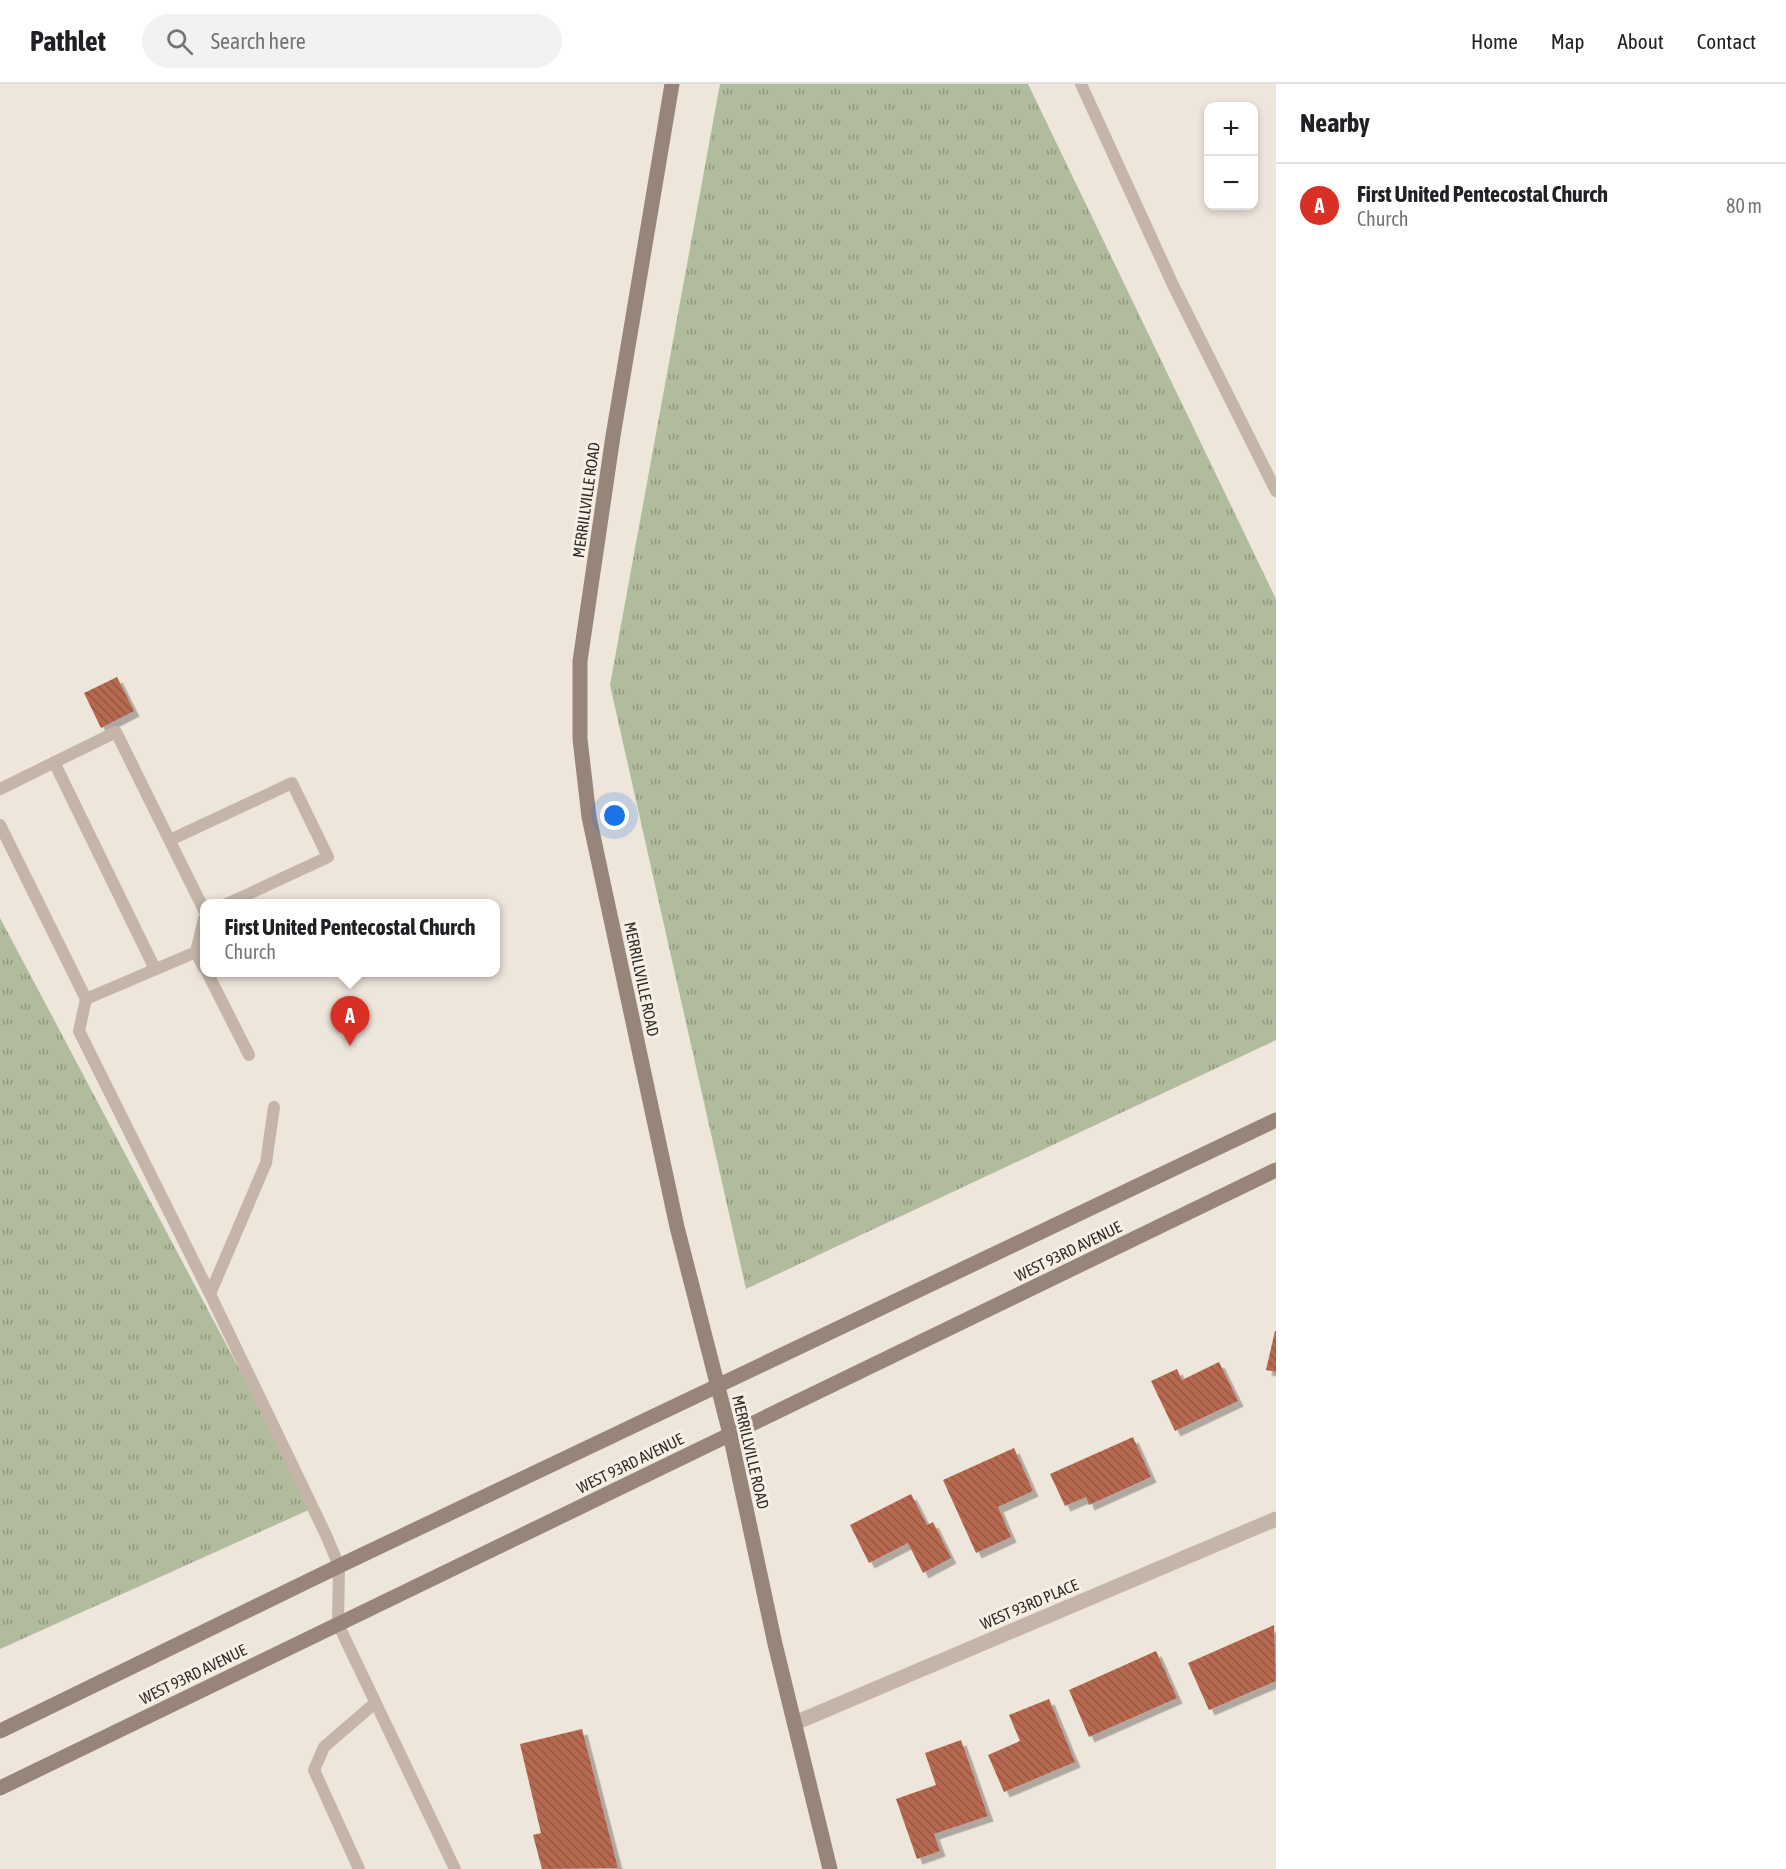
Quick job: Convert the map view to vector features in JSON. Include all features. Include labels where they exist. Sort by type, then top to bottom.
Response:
[{"type":"street","name":"MERRILLVILLE ROAD","points":[[672,84],[613,436],[580,661],[580,739],[589,817],[677,1227],[730,1434],[775,1644],[830,1869]]},
{"type":"street","name":"WEST 93RD AVENUE","points":[[0,1731],[339,1566],[1276,1120]]},
{"type":"street","name":"WEST 93RD AVENUE","points":[[0,1788],[1276,1170]]},
{"type":"street","name":"WEST 93RD PLACE","points":[[795,1723],[1276,1519]]},
{"type":"lane","points":[[1081,84],[1173,285],[1276,491]]},
{"type":"lane","points":[[0,789],[116,732],[200,902]]},
{"type":"lane","points":[[54,762],[155,969]]},
{"type":"lane","points":[[170,840],[292,783],[328,857],[236,899]]},
{"type":"lane","points":[[0,825],[86,999],[79,1031],[210,1294],[339,1566],[338,1624],[456,1869]]},
{"type":"lane","points":[[200,936],[196,952],[200,960]]},
{"type":"lane","points":[[86,999],[196,952]]},
{"type":"lane","points":[[210,977],[249,1055]]},
{"type":"lane","points":[[210,1294],[266,1163],[274,1107]]},
{"type":"lane","points":[[359,1869],[315,1770],[324,1748],[375,1702]]},
{"type":"green space","points":[[720,84],[1028,84],[1276,599],[1276,1040],[746,1289],[610,685]]},
{"type":"green space","points":[[0,918],[313,1508],[0,1649]]},
{"type":"building","points":[[117,677],[134,711],[101,728],[84,693]]},
{"type":"building","points":[[1276,1331],[1276,1372],[1266,1370]]},
{"type":"building","points":[[1219,1362],[1238,1401],[1175,1431],[1151,1381],[1177,1369],[1182,1380]]},
{"type":"building","points":[[1133,1437],[1151,1477],[1089,1505],[1086,1497],[1065,1506],[1050,1474]]},
{"type":"building","points":[[1014,1448],[1033,1491],[998,1507],[1011,1537],[976,1553],[943,1480]]},
{"type":"building","points":[[911,1494],[927,1525],[933,1522],[951,1558],[923,1573],[908,1543],[869,1563],[850,1525]]},
{"type":"building","points":[[1274,1625],[1276,1681],[1209,1710],[1188,1663]]},
{"type":"building","points":[[1156,1651],[1177,1698],[1089,1737],[1069,1690]]},
{"type":"building","points":[[1049,1699],[1075,1762],[1004,1792],[988,1755],[1020,1741],[1009,1715]]},
{"type":"building","points":[[582,1729],[618,1868],[542,1869],[533,1835],[541,1833],[520,1744]]},
{"type":"building","points":[[961,1740],[988,1816],[934,1834],[940,1851],[917,1859],[896,1799],[936,1785],[925,1753]]},
{"type":"place","name":"First United Pentecostal Church","points":[[350,1046]]}]
